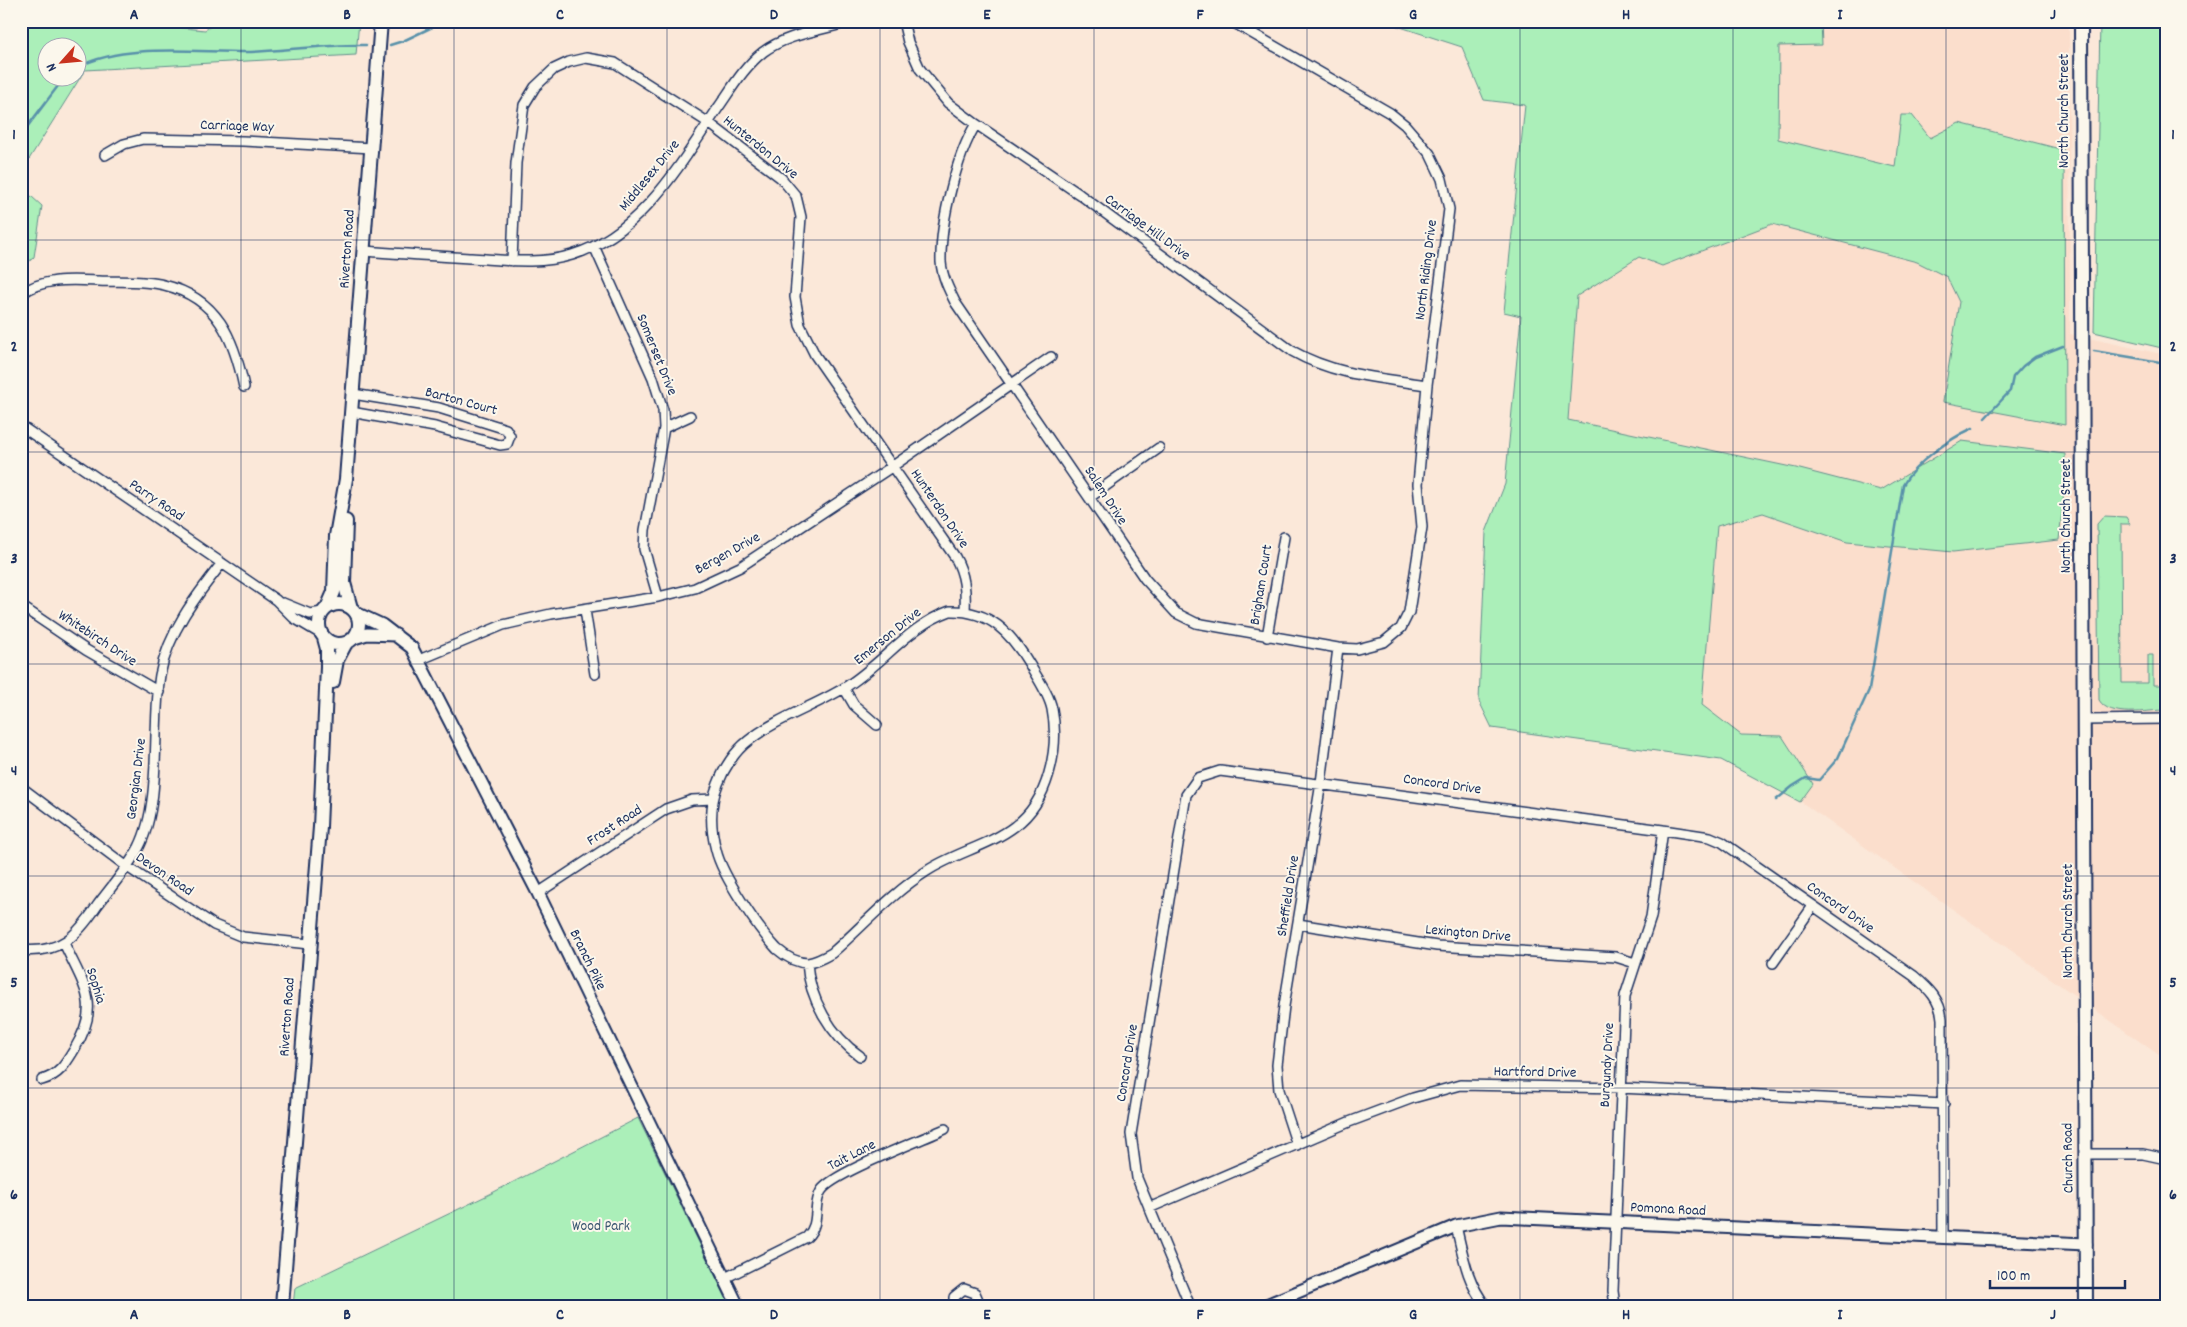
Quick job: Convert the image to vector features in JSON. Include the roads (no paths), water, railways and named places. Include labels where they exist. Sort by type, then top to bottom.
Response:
[{"type":"main road","name":"Riverton Road","points":[[353,611],[344,583],[346,479],[382,21]]},
{"type":"main road","name":"North Church Street","points":[[2081,21],[2084,1010]]},
{"type":"main road","name":"Riverton Road","points":[[325,610],[334,592],[336,536],[346,479]]},
{"type":"main road","points":[[339,604],[353,611],[359,627],[350,640],[335,644],[323,636],[319,621],[325,610],[339,604]]},
{"type":"main road","name":"Riverton Road","points":[[282,1306],[326,731],[327,649],[323,636]]},
{"type":"main road","name":"Riverton Road","points":[[326,731],[337,660],[350,640]]},
{"type":"main road","name":"Church Road","points":[[2084,1010],[2086,1306]]},
{"type":"street","name":"Middlesex Drive","points":[[365,251],[512,261],[555,259],[607,240],[625,227],[648,204],[677,168],[744,70],[762,53],[777,43],[852,21]]},
{"type":"street","name":"Carriage Hill Drive","points":[[903,21],[908,42],[924,75],[948,102],[976,124],[1079,194],[1307,360],[1338,371],[1427,385]]},
{"type":"street","name":"North Riding Drive","points":[[1231,21],[1390,113],[1405,125],[1430,154],[1442,178],[1448,209],[1427,385],[1418,484],[1422,527],[1414,572]]},
{"type":"street","name":"Hunterdon Drive","points":[[512,261],[516,163],[522,112],[535,87],[554,69],[569,62],[586,58],[615,62],[708,123],[781,178],[796,196],[801,216],[795,297],[800,325],[815,355],[962,570],[966,589],[965,611]]},
{"type":"street","name":"Salem Drive","points":[[976,124],[966,141],[957,163],[943,234],[941,263],[946,282],[955,302],[1145,579],[1176,613],[1207,626],[1338,648],[1369,648],[1394,636],[1401,628],[1409,612],[1414,572]]},
{"type":"street","name":"Carriage Way","points":[[105,155],[124,144],[143,139],[243,141],[372,148]]},
{"type":"street","name":"Somerset Drive","points":[[594,246],[654,378],[663,410],[664,428],[645,540],[648,567],[658,597]]},
{"type":"street","points":[[21,294],[34,286],[69,280],[152,283],[176,289],[200,301],[220,321],[234,345],[244,387]]},
{"type":"street","name":"Bergen Drive","points":[[419,660],[503,625],[658,597],[695,588],[740,567],[1012,386],[1051,357]]},
{"type":"street","name":"Barton Court","points":[[352,394],[439,408],[506,429],[510,436],[507,444],[500,445],[435,427],[352,412]]},
{"type":"street","points":[[664,428],[690,416]]},
{"type":"street","name":"Parry Road","points":[[21,426],[276,600],[294,618],[323,636]]},
{"type":"street","points":[[1090,497],[1159,448]]},
{"type":"street","name":"Brigham Court","points":[[1268,637],[1284,538]]},
{"type":"street","name":"Georgian Drive","points":[[21,950],[39,952],[64,943],[87,921],[139,846],[148,820],[160,675],[169,644],[189,608],[222,563]]},
{"type":"street","name":"Parry Road","points":[[276,600],[310,614],[325,610]]},
{"type":"street","name":"Whitebirch Drive","points":[[21,606],[86,650],[159,692]]},
{"type":"street","points":[[585,610],[595,674]]},
{"type":"street","name":"Branch Pike","points":[[353,611],[398,635],[412,648],[419,660],[538,893],[738,1306]]},
{"type":"street","name":"Emerson Drive","points":[[950,611],[965,611],[982,615],[1001,627],[1024,656],[1048,697],[1052,708],[1055,731],[1043,794],[1031,812],[1015,827],[928,870],[832,953],[821,960],[807,963],[794,960],[777,948],[733,888],[716,852],[711,818],[713,799],[724,770],[746,742],[767,727],[844,688],[869,671],[931,618],[950,611]]},
{"type":"street","points":[[350,640],[367,634],[398,635]]},
{"type":"street","name":"Sheffield Drive","points":[[1297,1145],[1279,1090],[1277,1065],[1321,783],[1338,648]]},
{"type":"street","points":[[844,688],[854,705],[877,725]]},
{"type":"street","points":[[2084,720],[2166,719]]},
{"type":"street","name":"Concord Drive","points":[[1190,1306],[1137,1178],[1131,1134],[1186,795],[1198,778],[1220,771],[1663,830],[1710,837],[1722,842],[1914,976],[1934,995],[1939,1003],[1942,1019],[1944,1104],[1943,1238]]},
{"type":"street","name":"Devon Road","points":[[21,787],[126,866],[214,925],[243,937],[310,944]]},
{"type":"street","name":"Frost Road","points":[[538,893],[666,809],[692,800],[713,799]]},
{"type":"street","name":"Burgundy Drive","points":[[1615,1306],[1613,1291],[1625,996],[1651,917],[1663,830]]},
{"type":"street","points":[[1773,962],[1813,906]]},
{"type":"street","name":"Lexington Drive","points":[[1298,924],[1437,946],[1616,957],[1635,963]]},
{"type":"street","name":"Sophia","points":[[42,1080],[54,1076],[63,1068],[84,1034],[89,1018],[90,1008],[64,943]]},
{"type":"street","points":[[807,963],[808,976],[825,1016],[846,1046],[860,1056]]},
{"type":"street","name":"Hartford Drive","points":[[1149,1208],[1412,1098],[1460,1085],[1620,1088],[1944,1104]]},
{"type":"street","name":"Tait Lane","points":[[726,1278],[807,1237],[816,1227],[818,1197],[827,1185],[861,1166],[945,1129]]},
{"type":"street","points":[[2085,1154],[2143,1154],[2166,1159]]},
{"type":"street","name":"Pomona Road","points":[[1264,1306],[1456,1226],[1501,1217],[2086,1244]]},
{"type":"street","points":[[1456,1226],[1471,1282],[1479,1298],[1486,1306]]},
{"type":"street","points":[[954,1306],[954,1297],[964,1289],[975,1293],[978,1306]]},
{"type":"waterway","points":[[390,45],[403,41],[445,21]]},
{"type":"waterway","points":[[88,63],[118,54],[140,52],[251,52],[323,46],[366,45]]},
{"type":"waterway","points":[[21,135],[56,88]]},
{"type":"waterway","points":[[1985,418],[2010,391],[2013,377],[2023,366],[2035,357],[2063,346]]},
{"type":"waterway","points":[[2094,351],[2166,363]]},
{"type":"waterway","points":[[1776,800],[1806,778],[1819,780],[1838,758],[1869,690],[1903,485],[1924,460],[1954,438],[1973,428]]},
{"type":"park label","name":"Wood Park","points":[[601,1227]]}]
